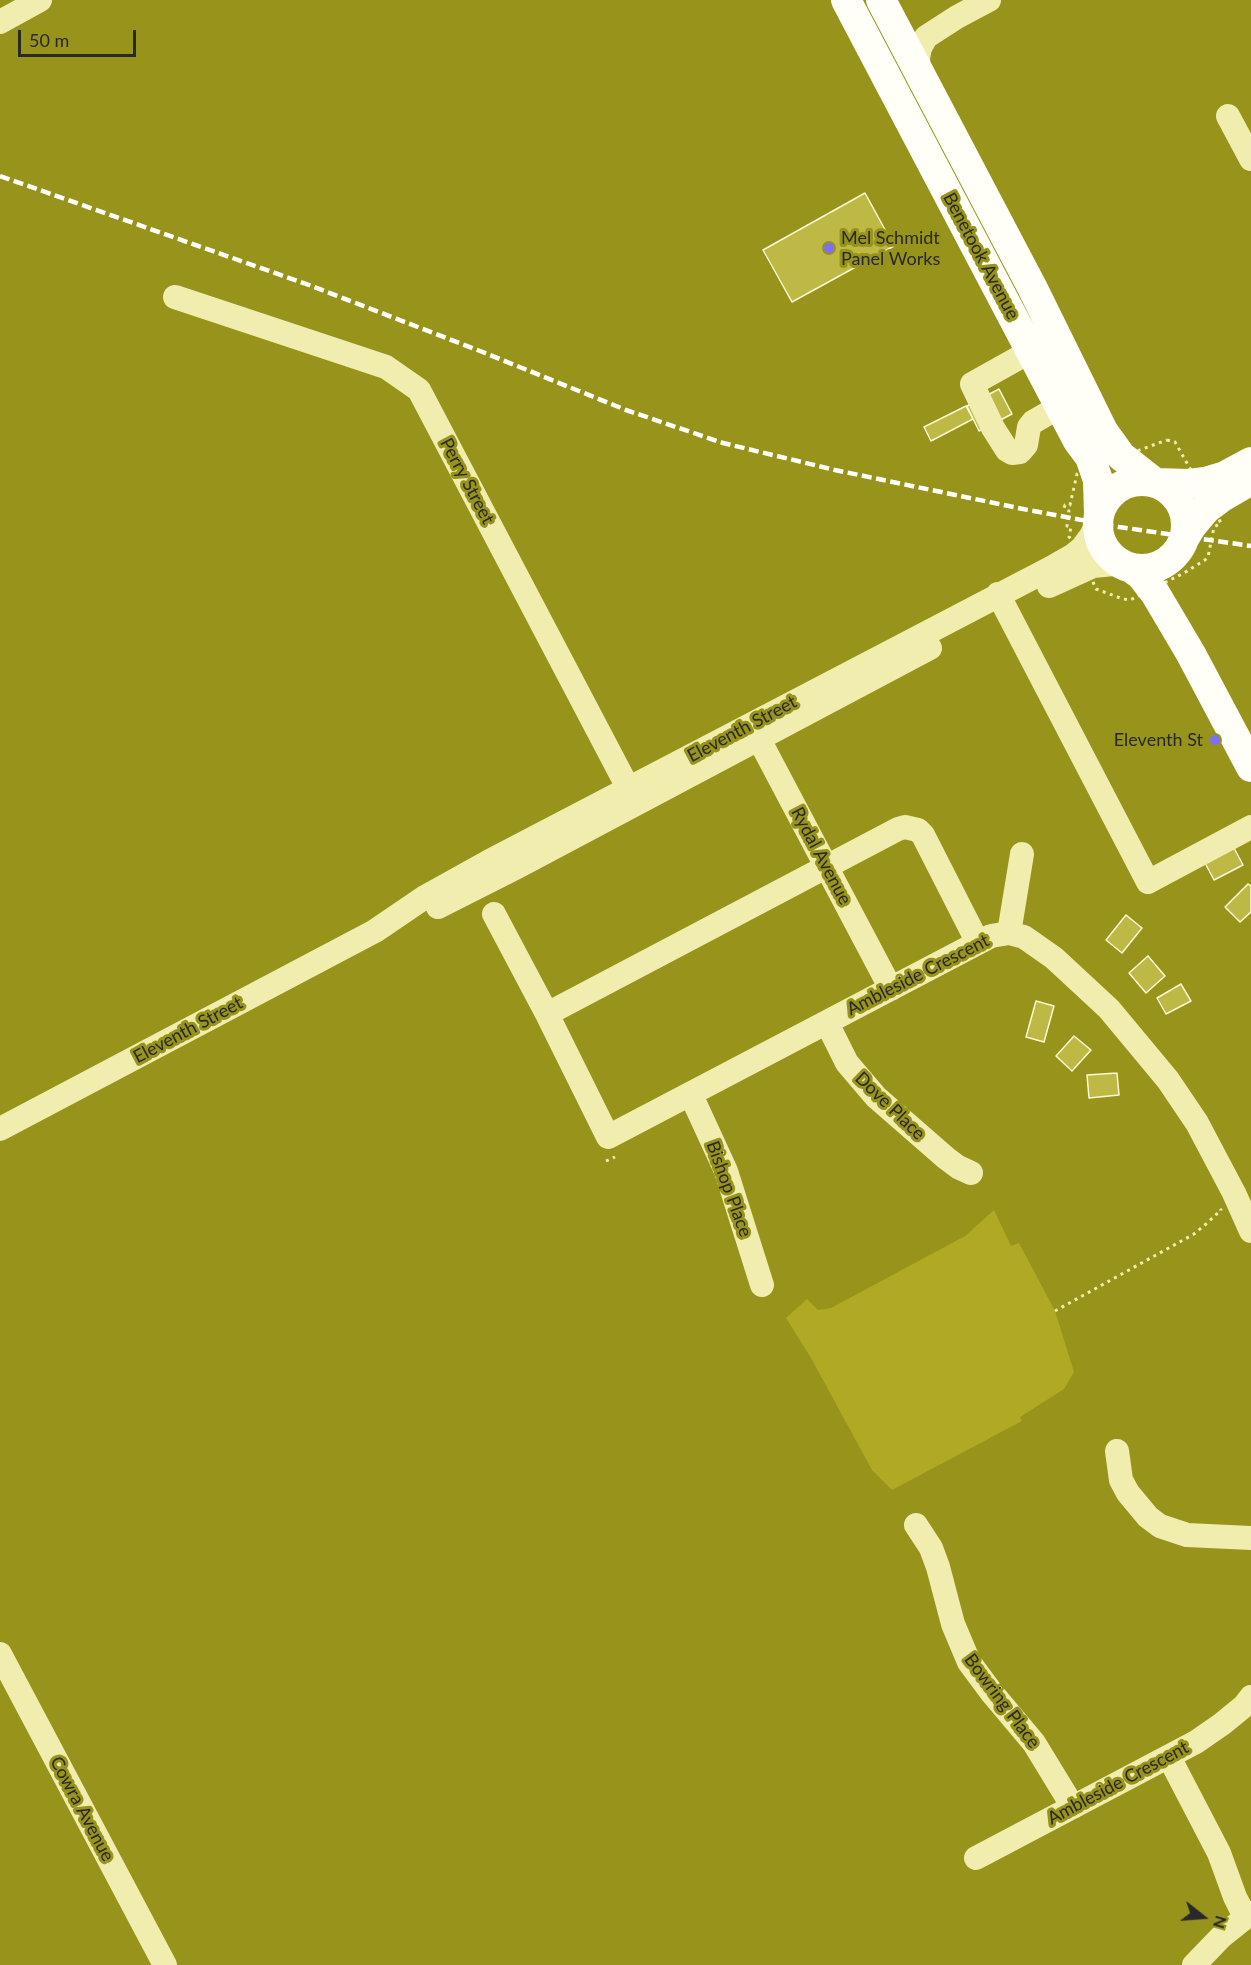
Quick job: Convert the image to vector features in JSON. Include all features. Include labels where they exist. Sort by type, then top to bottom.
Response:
[{"type":"main road","name":"Benetook Avenue","points":[[846,0],[1078,441],[1089,454],[1155,482]]},
{"type":"main road","name":"Benetook Avenue","points":[[881,0],[1032,287],[1107,438],[1108,461],[1099,485],[1099,517]]},
{"type":"main road","points":[[1005,302],[1032,287]]},
{"type":"main road","points":[[1128,567],[1145,570],[1158,567],[1175,555],[1196,520],[1205,494],[1225,476],[1251,462]]},
{"type":"main road","points":[[1164,583],[1141,575],[1115,560],[1103,546],[1099,535],[1099,517],[1107,499],[1120,487],[1136,481],[1155,482],[1205,494],[1251,480]]},
{"type":"main road","points":[[1155,482],[1169,490],[1183,508],[1186,522],[1184,540],[1164,583],[1191,654],[1251,767]]},
{"type":"street","points":[[1,21],[40,0]]},
{"type":"street","points":[[919,71],[920,48],[926,37],[989,0]]},
{"type":"street","points":[[1228,116],[1251,159]]},
{"type":"street","name":"Perry Street","points":[[175,297],[386,367],[419,390],[632,796]]},
{"type":"street","points":[[1031,351],[972,384],[1004,446],[1011,453],[1023,450],[1029,427],[1033,422],[1059,407]]},
{"type":"street","name":"Eleventh Street","points":[[1083,559],[1099,517]]},
{"type":"street","name":"Eleventh Street","points":[[0,1129],[375,931],[463,895],[632,796],[1083,559],[1128,567]]},
{"type":"street","points":[[1002,601],[1148,882],[1251,827]]},
{"type":"street","name":"Rydal Avenue","points":[[755,731],[891,989]]},
{"type":"street","points":[[547,1014],[905,827],[918,830],[922,835],[978,943]]},
{"type":"street","points":[[1009,933],[1022,854]]},
{"type":"street","points":[[494,914],[547,1014],[612,1147]]},
{"type":"street","name":"Ambleside Crescent","points":[[612,1147],[691,1095],[978,943],[999,934],[1009,933],[1034,942],[1054,958],[1109,1009],[1135,1039],[1168,1080],[1197,1123],[1251,1231]]},
{"type":"street","name":"Dove Place","points":[[826,1023],[847,1063],[876,1097],[946,1158],[971,1173]]},
{"type":"street","name":"Bishop Place","points":[[691,1095],[726,1171],[762,1286]]},
{"type":"street","points":[[1117,1451],[1121,1480],[1128,1493],[1148,1517],[1160,1526],[1187,1535],[1251,1538]]},
{"type":"street","name":"Bowring Place","points":[[916,1525],[931,1548],[953,1624],[969,1662],[1034,1743],[1073,1807]]},
{"type":"street","name":"Cowra Avenue","points":[[0,1654],[165,1965]]},
{"type":"street","name":"Ambleside Crescent","points":[[976,1858],[1196,1742],[1222,1724],[1244,1706],[1251,1697]]},
{"type":"street","points":[[1168,1757],[1219,1853],[1235,1897],[1249,1908],[1195,1965]]},
{"type":"path","points":[[1167,440],[1175,442],[1221,522],[1214,527],[1208,557],[1130,600],[1096,589],[1083,559],[1069,537],[1071,527],[1066,526],[1069,511],[1064,508],[1065,505],[1071,505],[1077,474],[1108,461],[1167,440]]},
{"type":"path","points":[[606,1161],[612,1147]]},
{"type":"path","points":[[1055,1311],[1194,1234],[1235,1199]]},
{"type":"shaded area","points":[[994,1210],[1011,1246],[1019,1243],[1055,1311],[1074,1372],[1064,1389],[1020,1417],[1022,1421],[892,1490],[872,1470],[811,1358],[786,1318],[807,1299],[818,1310],[831,1308],[965,1236]]},
{"type":"building","name":"Mel Schmidt Panel Works","points":[[865,193],[894,246],[792,302],[763,250]]},
{"type":"building","points":[[999,389],[1012,414],[979,431],[967,406]]},
{"type":"building","points":[[966,406],[973,419],[931,441],[924,427]]},
{"type":"building","points":[[1233,846],[1243,865],[1214,880],[1204,861]]},
{"type":"building","points":[[1248,884],[1251,886],[1251,912],[1240,922],[1225,907]]},
{"type":"building","points":[[1126,915],[1142,928],[1122,953],[1106,940]]},
{"type":"building","points":[[1148,956],[1165,976],[1146,993],[1129,973]]},
{"type":"building","points":[[1181,984],[1191,1001],[1166,1014],[1157,998]]},
{"type":"building","points":[[1036,1001],[1054,1006],[1044,1042],[1026,1037]]},
{"type":"building","points":[[1074,1036],[1091,1050],[1072,1071],[1056,1056]]},
{"type":"building","points":[[1117,1073],[1119,1095],[1089,1098],[1087,1075]]},
{"type":"railway","points":[[0,176],[309,285],[626,410],[723,443],[835,470],[1023,509],[1119,527],[1251,546]]},
{"type":"place","name":"Mel Schmidt Panel Works","points":[[829,248]]},
{"type":"place","name":"Eleventh St","points":[[1215,740]]}]
